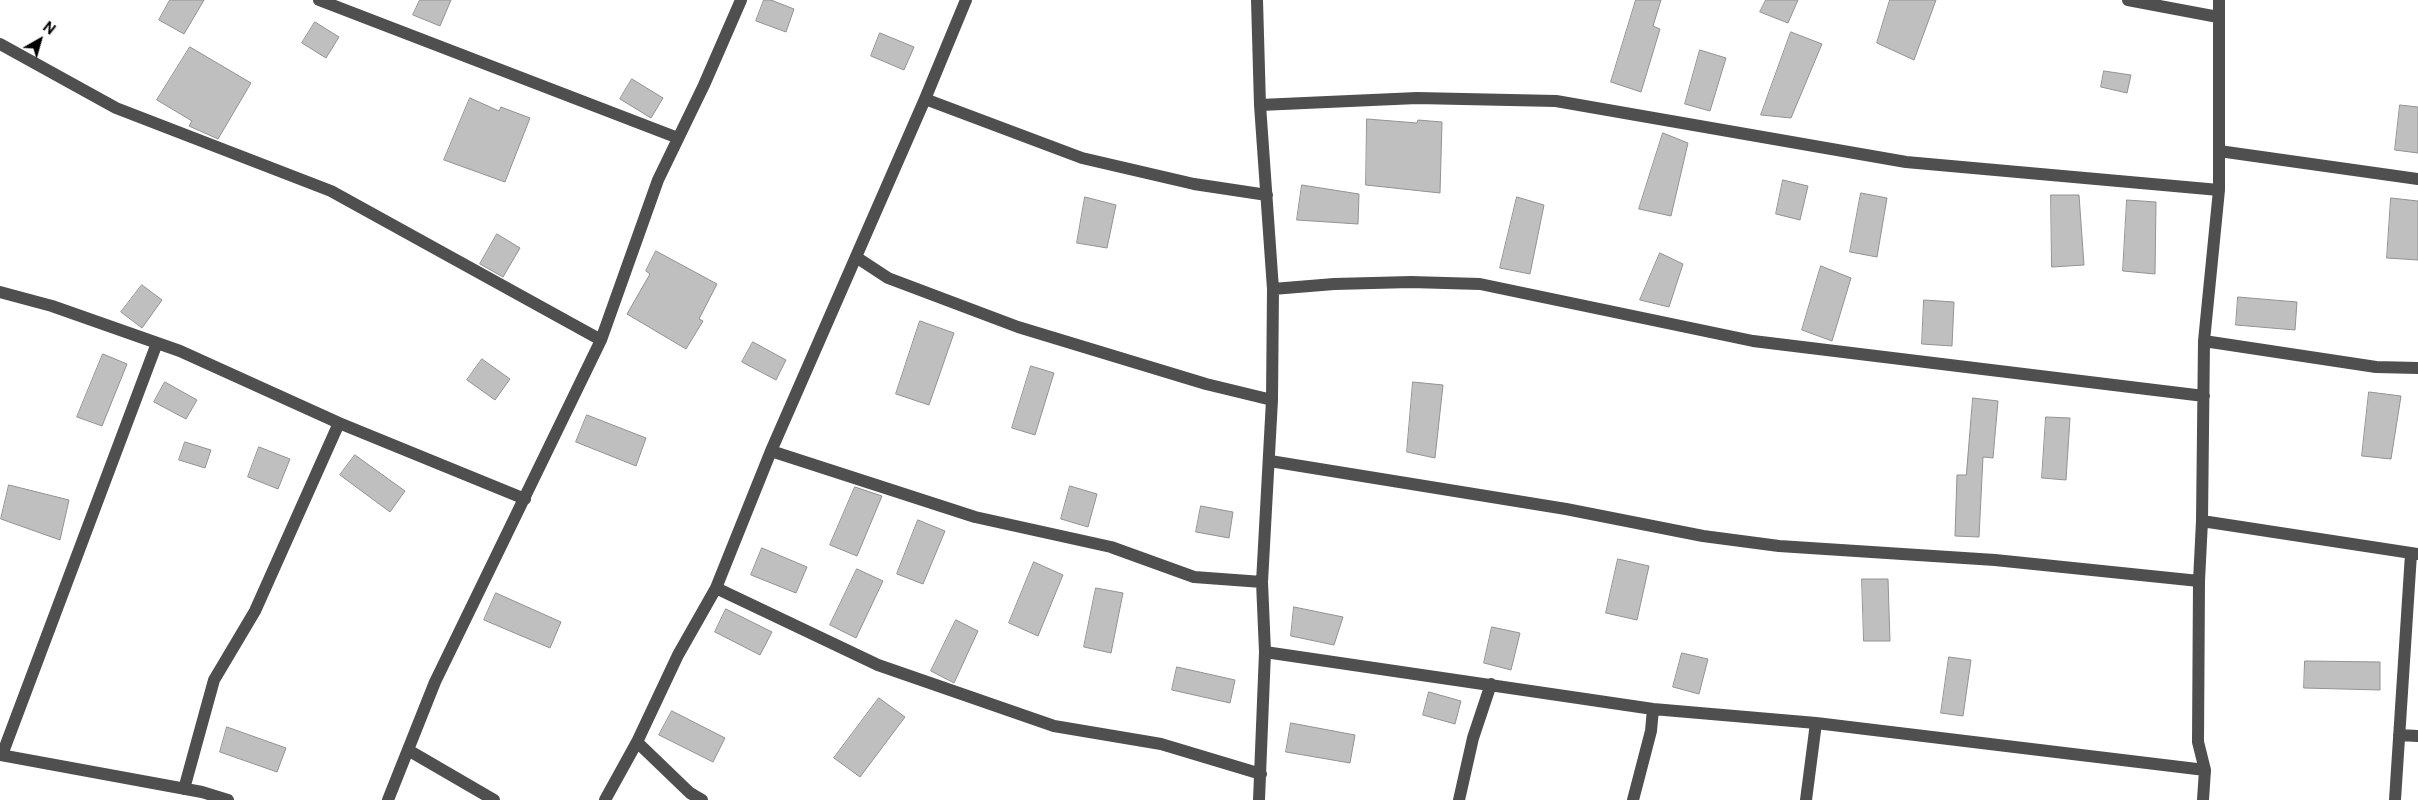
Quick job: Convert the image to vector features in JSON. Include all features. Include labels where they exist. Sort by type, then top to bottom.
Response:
[{"type":"street","points":[[319,0],[678,138]]},
{"type":"street","points":[[388,800],[435,682],[601,340],[658,180],[741,0]]},
{"type":"street","points":[[605,800],[638,742],[678,655],[716,588],[771,451],[925,99],[966,0]]},
{"type":"street","points":[[1257,0],[1260,105],[1273,289],[1270,461],[1262,582],[1265,652],[1259,800]]},
{"type":"street","points":[[2128,0],[2218,17]]},
{"type":"street","points":[[2203,800],[2205,770],[2198,742],[2199,581],[2202,521],[2204,341],[2219,190],[2219,0]]},
{"type":"street","points":[[0,44],[116,108],[331,191],[601,340]]},
{"type":"street","points":[[1260,105],[1417,98],[1556,101],[1906,162],[2219,190]]},
{"type":"street","points":[[925,99],[1082,158],[1194,184],[1267,195]]},
{"type":"street","points":[[2219,151],[2418,179]]},
{"type":"street","points":[[856,257],[888,278],[1018,327],[1206,384],[1272,400]]},
{"type":"street","points":[[1273,289],[1334,284],[1411,282],[1480,284],[1753,341],[2204,396]]},
{"type":"street","points":[[0,292],[52,306],[237,375],[339,423],[524,500]]},
{"type":"street","points":[[2204,341],[2376,367],[2418,368]]},
{"type":"street","points":[[157,344],[1,755],[184,789],[228,800]]},
{"type":"street","points":[[184,789],[214,680],[255,611],[339,423]]},
{"type":"street","points":[[771,451],[975,517],[1111,547],[1194,577],[1262,582]]},
{"type":"street","points":[[1270,461],[1566,509],[1703,536],[1779,546],[1995,560],[2199,581]]},
{"type":"street","points":[[2202,521],[2415,554],[2395,800]]},
{"type":"street","points":[[716,588],[878,665],[1054,726],[1161,744],[1261,774]]},
{"type":"street","points":[[1265,652],[1653,709],[1816,723],[2205,770]]},
{"type":"street","points":[[1459,800],[1472,738],[1491,684]]},
{"type":"street","points":[[1633,800],[1651,731],[1653,709]]},
{"type":"street","points":[[1806,800],[1816,723]]},
{"type":"street","points":[[2399,735],[2418,736]]},
{"type":"street","points":[[638,742],[690,793],[702,800]]},
{"type":"street","points":[[408,750],[494,800]]},
{"type":"building","points":[[170,0],[204,0],[184,34],[159,20]]},
{"type":"building","points":[[420,0],[451,0],[440,26],[413,15]]},
{"type":"building","points":[[764,0],[771,0],[794,9],[786,32],[756,21]]},
{"type":"building","points":[[1636,0],[1661,0],[1653,26],[1660,29],[1641,92],[1611,82]]},
{"type":"building","points":[[1766,0],[1798,0],[1788,23],[1760,12]]},
{"type":"building","points":[[1890,0],[1936,0],[1914,60],[1877,43]]},
{"type":"building","points":[[315,22],[339,37],[326,58],[302,43]]},
{"type":"building","points":[[1791,32],[1822,44],[1791,118],[1761,115]]},
{"type":"building","points":[[880,33],[914,47],[904,70],[871,56]]},
{"type":"building","points":[[190,47],[251,83],[218,139],[189,126],[192,121],[157,100]]},
{"type":"building","points":[[1700,50],[1726,58],[1710,111],[1685,104]]},
{"type":"building","points":[[2104,71],[2131,75],[2127,93],[2101,87]]},
{"type":"building","points":[[632,79],[663,98],[651,118],[620,99]]},
{"type":"building","points":[[470,98],[499,111],[501,107],[530,118],[505,182],[444,160]]},
{"type":"building","points":[[2400,105],[2418,107],[2418,153],[2395,150]]},
{"type":"building","points":[[1367,119],[1417,123],[1418,120],[1442,122],[1440,193],[1366,185]]},
{"type":"building","points":[[1663,133],[1688,143],[1671,216],[1639,209]]},
{"type":"building","points":[[1783,180],[1808,186],[1800,220],[1776,214]]},
{"type":"building","points":[[1302,185],[1359,194],[1358,224],[1297,220]]},
{"type":"building","points":[[1861,193],[1887,198],[1877,257],[1850,252]]},
{"type":"building","points":[[2051,195],[2079,195],[2084,265],[2052,267]]},
{"type":"building","points":[[1085,197],[1116,205],[1107,248],[1077,243]]},
{"type":"building","points":[[1517,197],[1544,205],[1530,274],[1500,268]]},
{"type":"building","points":[[2391,198],[2418,201],[2418,260],[2387,258]]},
{"type":"building","points":[[2127,200],[2156,202],[2155,274],[2123,271]]},
{"type":"building","points":[[497,234],[520,248],[503,277],[480,264]]},
{"type":"building","points":[[656,251],[717,284],[699,319],[703,321],[686,349],[627,314],[650,274],[646,271]]},
{"type":"building","points":[[1660,253],[1683,264],[1669,307],[1640,300]]},
{"type":"building","points":[[1821,266],[1851,278],[1832,341],[1802,330]]},
{"type":"building","points":[[142,285],[162,300],[142,328],[121,312]]},
{"type":"building","points":[[2238,297],[2297,302],[2295,330],[2236,325]]},
{"type":"building","points":[[1924,300],[1954,302],[1952,346],[1922,344]]},
{"type":"building","points":[[920,321],[954,333],[929,405],[896,394]]},
{"type":"building","points":[[753,342],[786,360],[776,380],[742,362]]},
{"type":"building","points":[[103,354],[127,364],[102,426],[77,417]]},
{"type":"building","points":[[482,359],[510,379],[495,400],[467,380]]},
{"type":"building","points":[[1031,366],[1054,373],[1035,435],[1012,428]]},
{"type":"building","points":[[165,382],[197,400],[186,419],[154,402]]},
{"type":"building","points":[[1413,382],[1443,385],[1435,458],[1407,452]]},
{"type":"building","points":[[2369,392],[2401,396],[2391,459],[2362,456]]},
{"type":"building","points":[[1973,398],[1998,401],[1993,458],[1983,457],[1979,537],[1955,536],[1957,475],[1966,475]]},
{"type":"building","points":[[587,415],[646,438],[636,466],[576,442]]},
{"type":"building","points":[[2046,417],[2070,418],[2066,480],[2042,478]]},
{"type":"building","points":[[185,442],[211,450],[205,468],[179,460]]},
{"type":"building","points":[[259,447],[290,459],[278,489],[248,477]]},
{"type":"building","points":[[355,455],[405,491],[390,512],[340,475]]},
{"type":"building","points":[[9,485],[69,500],[60,540],[1,519]]},
{"type":"building","points":[[1070,486],[1097,494],[1088,527],[1061,519]]},
{"type":"building","points":[[855,487],[882,496],[857,556],[830,545]]},
{"type":"building","points":[[1201,506],[1233,512],[1229,538],[1196,532]]},
{"type":"building","points":[[918,520],[945,531],[923,584],[897,574]]},
{"type":"building","points":[[762,548],[807,567],[796,593],[751,575]]},
{"type":"building","points":[[1618,559],[1649,566],[1637,620],[1606,613]]},
{"type":"building","points":[[1034,562],[1063,575],[1038,636],[1009,623]]},
{"type":"building","points":[[857,569],[883,581],[856,638],[830,625]]},
{"type":"building","points":[[1862,579],[1888,579],[1890,641],[1864,641]]},
{"type":"building","points":[[1096,588],[1123,593],[1111,653],[1084,647]]},
{"type":"building","points":[[496,593],[561,622],[550,648],[484,620]]},
{"type":"building","points":[[1294,607],[1343,617],[1334,645],[1291,636]]},
{"type":"building","points":[[726,609],[772,632],[760,655],[715,632]]},
{"type":"building","points":[[956,620],[978,631],[954,683],[931,671]]},
{"type":"building","points":[[1492,627],[1520,633],[1511,670],[1484,663]]},
{"type":"building","points":[[1682,653],[1708,659],[1699,694],[1673,687]]},
{"type":"building","points":[[1949,657],[1971,660],[1963,716],[1941,713]]},
{"type":"building","points":[[2305,661],[2380,662],[2380,690],[2304,688]]},
{"type":"building","points":[[1177,667],[1235,680],[1230,703],[1172,690]]},
{"type":"building","points":[[1429,692],[1461,701],[1455,724],[1423,715]]},
{"type":"building","points":[[879,698],[905,717],[860,777],[834,758]]},
{"type":"building","points":[[672,711],[725,738],[713,762],[659,735]]},
{"type":"building","points":[[1291,723],[1355,735],[1350,763],[1286,752]]},
{"type":"building","points":[[227,727],[286,748],[277,772],[220,752]]}]
